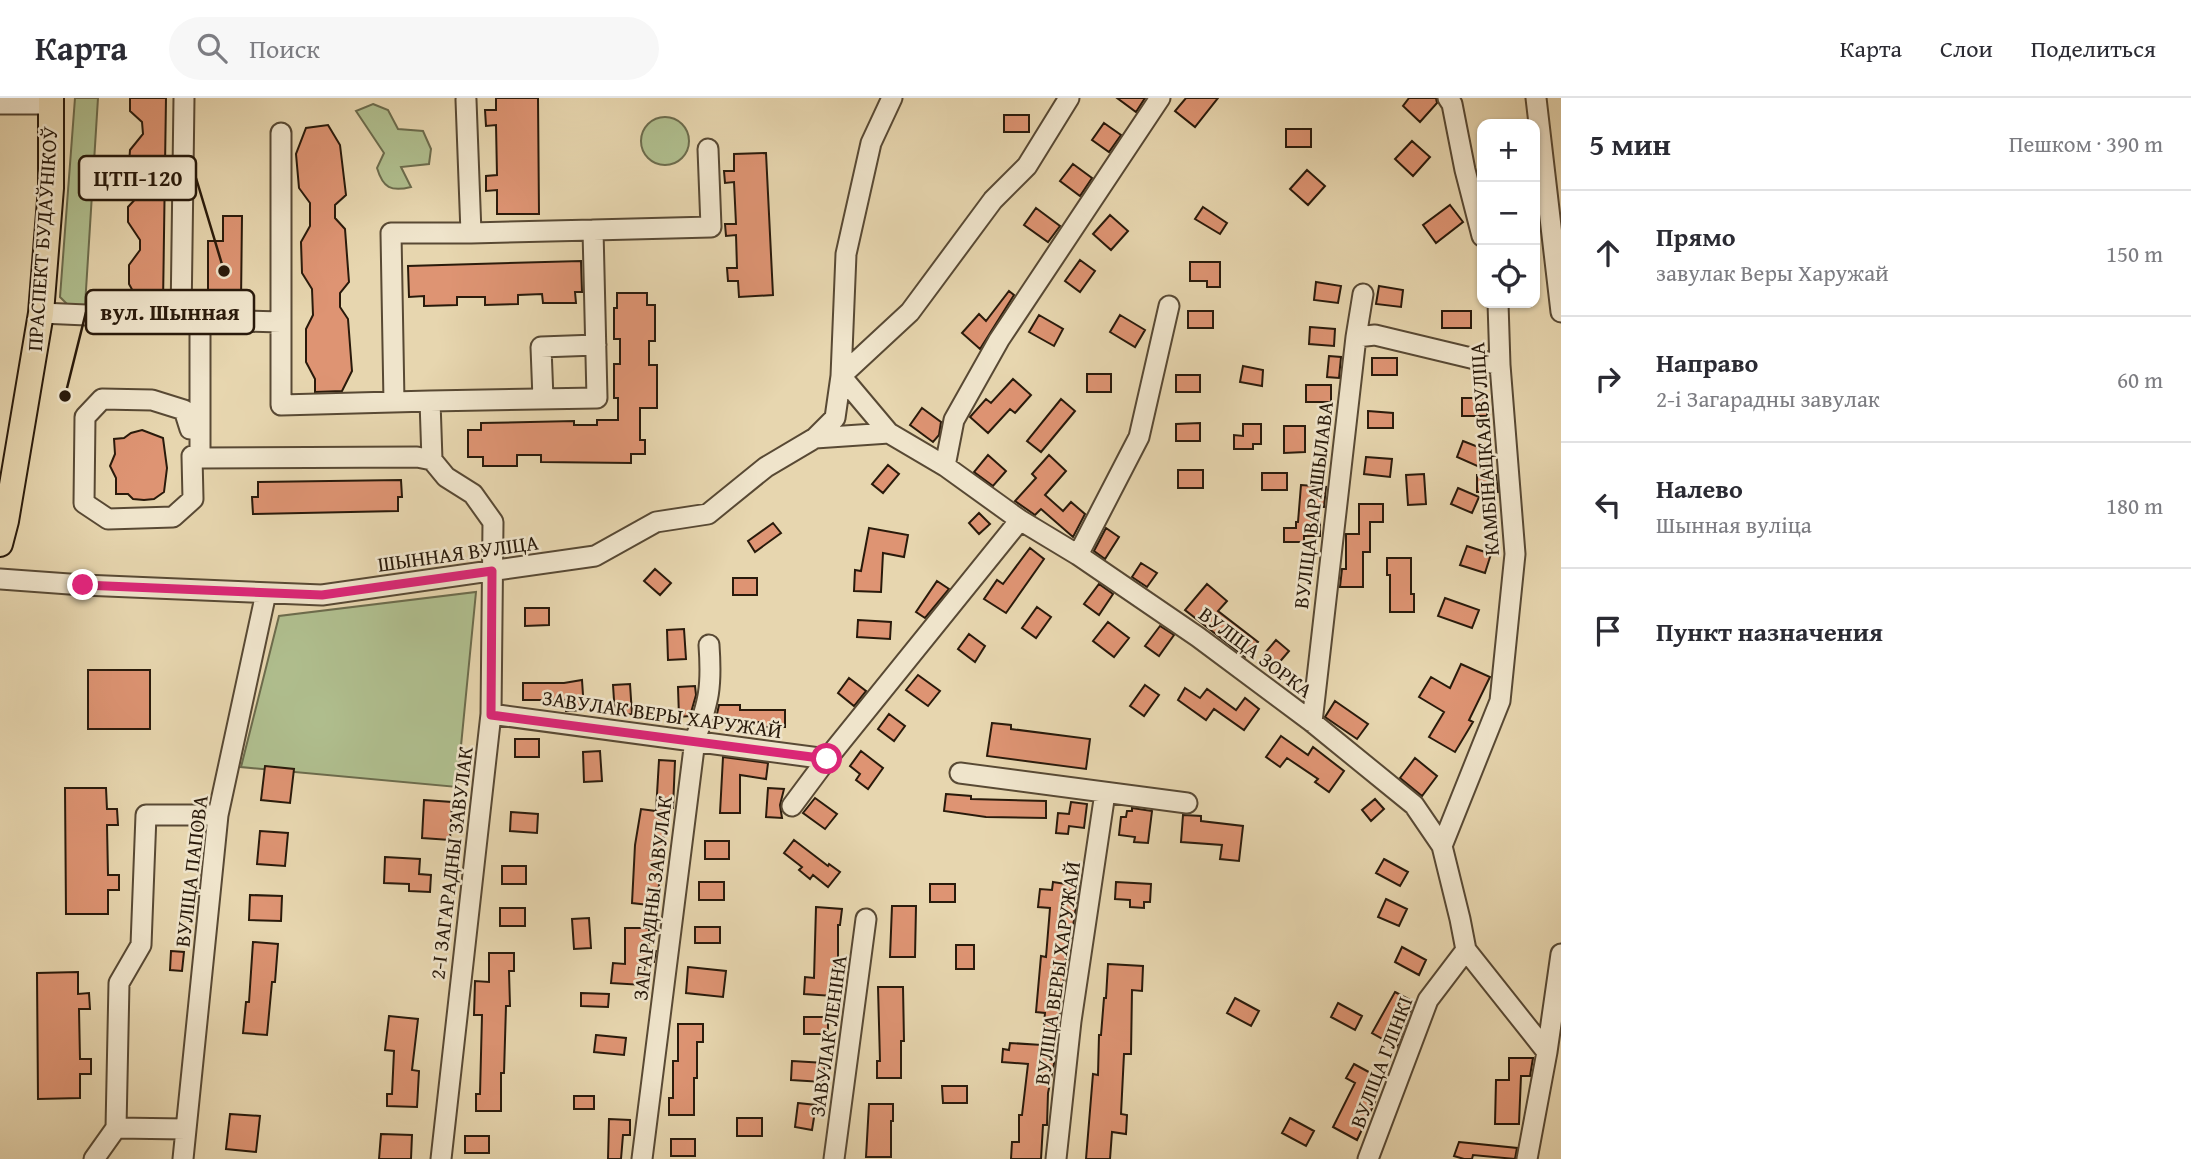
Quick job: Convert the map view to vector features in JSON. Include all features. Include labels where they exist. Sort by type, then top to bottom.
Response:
[{"type":"main road","name":"ПРАСПЕКТ БУДАЎНІКОЎ","points":[[0,544],[41,313],[51,188],[52,101]]},
{"type":"street","points":[[184,98],[191,319],[200,458]]},
{"type":"street","points":[[815,438],[835,418],[841,376],[846,254],[871,143],[892,98]]},
{"type":"street","points":[[841,376],[910,312],[993,200],[1027,166],[1069,98]]},
{"type":"street","points":[[945,466],[954,420],[999,340],[1160,98]]},
{"type":"street","points":[[1448,98],[1452,104],[1477,217]]},
{"type":"street","points":[[1536,98],[1561,312]]},
{"type":"street","points":[[466,100],[471,233]]},
{"type":"street","points":[[0,104],[52,101]]},
{"type":"street","points":[[281,134],[282,405],[597,398],[593,230]]},
{"type":"street","points":[[394,402],[391,233],[711,227],[708,149]]},
{"type":"street","name":"ВУЛІЦА ВАРАШЫЛАВА","points":[[1312,722],[1363,294]]},
{"type":"street","points":[[1078,555],[1139,437],[1169,306]]},
{"type":"street","name":"КАМБІНАЦКАЯ ВУЛІЦА","points":[[1442,846],[1500,701],[1516,554],[1500,365],[1498,308]]},
{"type":"street","points":[[41,313],[282,322]]},
{"type":"street","points":[[1356,337],[1375,335],[1500,365]]},
{"type":"street","points":[[543,399],[541,347],[596,345]]},
{"type":"street","points":[[841,376],[889,433]]},
{"type":"street","points":[[200,429],[190,429],[184,410],[152,400],[102,399],[86,417],[83,503],[108,519],[173,517],[193,499],[192,456],[417,457],[432,460],[430,401]]},
{"type":"street","name":"ВУЛІЦА ЗОРКА","points":[[889,433],[945,466],[1020,520],[1078,555],[1198,637],[1312,722],[1413,805],[1442,846]]},
{"type":"street","name":"ШЫННАЯ ВУЛІЦА","points":[[0,579],[322,595],[595,556],[656,522],[708,514],[766,467],[815,438],[889,433]]},
{"type":"street","name":"2-І ЗАГАРАДНЫ ЗАВУЛАК","points":[[432,460],[446,477],[473,494],[493,522],[491,715],[441,1159]]},
{"type":"street","points":[[792,806],[1020,520]]},
{"type":"street","name":"ВУЛІЦА ПАПОВА","points":[[183,1159],[218,816],[266,593]]},
{"type":"street","name":"ЗАГАРАДНЫ ЗАВУЛАК","points":[[642,1159],[695,740],[709,699],[709,645]]},
{"type":"street","name":"ЗАВУЛАК ВЕРЫ ХАРУЖАЙ","points":[[491,715],[827,759]]},
{"type":"street","points":[[960,773],[1187,803]]},
{"type":"street","name":"ВУЛІЦА ВЕРЫ ХАРУЖАЙ","points":[[1056,1159],[1071,1021],[1105,793]]},
{"type":"street","points":[[94,1159],[116,1128],[119,983],[141,945],[146,816],[218,816]]},
{"type":"street","points":[[1442,846],[1466,950],[1547,1052]]},
{"type":"street","name":"ЗАВУЛАК ЛЕНІНА","points":[[834,1159],[866,919]]},
{"type":"street","name":"ВУЛІЦА ГЛІНКІ","points":[[1368,1159],[1428,1000],[1466,950]]},
{"type":"street","points":[[1527,1159],[1547,1052],[1561,954]]},
{"type":"street","points":[[116,1128],[186,1129]]},
{"type":"green space","points":[[75,98],[98,98],[85,306],[68,305],[60,297]]},
{"type":"green space","points":[[373,104],[388,110],[398,129],[423,131],[431,149],[429,164],[401,167],[411,187],[389,187],[379,175],[377,168],[384,153],[356,111]]},
{"type":"green space","points":[[665,117],[682,124],[689,141],[682,158],[665,165],[648,158],[641,141],[648,124]]},
{"type":"green space","points":[[476,592],[457,787],[241,767],[279,616]]},
{"type":"building","points":[[130,98],[166,98],[163,304],[140,304],[129,284],[129,265],[140,250],[140,240],[128,222],[128,207],[140,194],[140,181],[129,165],[130,150],[143,134],[142,122],[130,111]]},
{"type":"building","points":[[496,98],[538,98],[539,214],[497,214],[497,190],[486,191],[486,176],[497,175],[496,125],[486,126],[485,110],[496,110]]},
{"type":"building","points":[[1117,98],[1145,98],[1136,112]]},
{"type":"building","points":[[1186,98],[1218,98],[1195,127],[1175,111]]},
{"type":"building","points":[[1409,98],[1436,98],[1437,103],[1420,122],[1403,106]]},
{"type":"building","points":[[1004,115],[1029,115],[1029,132],[1004,132]]},
{"type":"building","points":[[1104,123],[1121,135],[1109,152],[1092,140]]},
{"type":"building","points":[[328,125],[340,145],[346,195],[335,205],[335,218],[345,229],[349,282],[340,293],[340,307],[348,319],[352,371],[342,391],[315,392],[315,379],[306,362],[306,329],[313,315],[312,289],[302,273],[301,242],[310,226],[310,203],[299,188],[296,154],[306,128]]},
{"type":"building","points":[[1286,129],[1311,129],[1311,147],[1286,147]]},
{"type":"building","points":[[1412,141],[1430,157],[1413,176],[1395,159]]},
{"type":"building","points":[[766,153],[773,295],[739,297],[738,281],[728,281],[727,268],[737,268],[736,235],[726,236],[725,224],[736,224],[734,182],[725,183],[724,171],[734,171],[734,154]]},
{"type":"building","points":[[1073,164],[1092,178],[1080,196],[1060,181]]},
{"type":"building","points":[[1307,170],[1325,186],[1308,205],[1290,189]]},
{"type":"building","points":[[1450,205],[1463,222],[1436,243],[1423,225]]},
{"type":"building","points":[[1203,207],[1227,223],[1220,234],[1195,219]]},
{"type":"building","points":[[1036,208],[1060,226],[1048,242],[1024,225]]},
{"type":"building","points":[[1110,215],[1128,231],[1111,250],[1093,234]]},
{"type":"building","points":[[223,216],[242,216],[241,302],[208,301],[208,241],[223,241]]},
{"type":"building","points":[[1080,260],[1095,271],[1080,292],[1065,281]]},
{"type":"building","points":[[581,261],[582,292],[575,292],[576,303],[543,303],[542,294],[518,295],[518,304],[485,305],[485,297],[457,297],[457,305],[424,306],[424,296],[409,297],[408,266]]},
{"type":"building","points":[[1190,262],[1220,262],[1220,287],[1207,287],[1207,281],[1190,281]]},
{"type":"building","points":[[1316,282],[1341,286],[1338,303],[1314,300]]},
{"type":"building","points":[[1379,286],[1403,290],[1401,307],[1376,304]]},
{"type":"building","points":[[1009,291],[1014,295],[980,349],[962,333],[979,314],[986,321]]},
{"type":"building","points":[[617,293],[647,293],[647,305],[655,305],[655,341],[649,341],[649,365],[657,365],[657,408],[640,408],[640,440],[645,440],[645,454],[631,454],[631,463],[541,462],[541,455],[517,455],[517,466],[483,466],[483,457],[468,457],[468,430],[481,430],[481,423],[574,421],[574,425],[597,425],[597,420],[618,420],[618,398],[614,398],[614,364],[620,364],[620,339],[614,339]]},
{"type":"building","points":[[1188,311],[1213,311],[1213,328],[1188,328]]},
{"type":"building","points":[[1442,311],[1471,311],[1471,328],[1442,328]]},
{"type":"building","points":[[1039,315],[1063,329],[1054,346],[1029,332]]},
{"type":"building","points":[[1120,315],[1145,330],[1135,347],[1110,332]]},
{"type":"building","points":[[1310,327],[1335,329],[1334,346],[1309,344]]},
{"type":"building","points":[[1329,356],[1341,357],[1339,378],[1327,377]]},
{"type":"building","points":[[1372,358],[1397,358],[1397,375],[1372,375]]},
{"type":"building","points":[[1243,366],[1263,370],[1262,386],[1240,382]]},
{"type":"building","points":[[1087,374],[1111,374],[1111,392],[1087,392]]},
{"type":"building","points":[[1176,375],[1200,375],[1200,392],[1176,392]]},
{"type":"building","points":[[1013,379],[1031,395],[1015,413],[1010,409],[988,433],[970,417],[986,399],[991,403]]},
{"type":"building","points":[[1306,385],[1331,385],[1331,402],[1306,402]]},
{"type":"building","points":[[1462,398],[1487,398],[1487,416],[1462,416]]},
{"type":"building","points":[[1061,399],[1075,411],[1041,452],[1027,441]]},
{"type":"building","points":[[922,408],[941,422],[939,435],[933,442],[910,425]]},
{"type":"building","points":[[1368,411],[1393,413],[1393,428],[1368,428]]},
{"type":"building","points":[[1200,423],[1200,441],[1176,441],[1176,424]]},
{"type":"building","points":[[1243,424],[1261,424],[1261,444],[1253,444],[1253,449],[1234,449],[1234,435],[1243,436]]},
{"type":"building","points":[[1284,426],[1305,426],[1305,452],[1284,453]]},
{"type":"building","points":[[142,430],[163,438],[167,468],[164,492],[154,499],[133,499],[128,494],[116,494],[116,478],[110,466],[115,454],[114,439],[124,438]]},
{"type":"building","points":[[1463,441],[1491,452],[1484,469],[1457,457]]},
{"type":"building","points":[[988,455],[1006,471],[993,486],[974,472]]},
{"type":"building","points":[[1049,455],[1066,471],[1045,495],[1063,511],[1071,502],[1085,514],[1073,537],[1041,509],[1035,515],[1015,501],[1036,478],[1032,474]]},
{"type":"building","points":[[1366,457],[1392,459],[1390,477],[1364,474]]},
{"type":"building","points":[[888,465],[899,474],[883,493],[872,484]]},
{"type":"building","points":[[1178,470],[1203,470],[1203,488],[1178,488]]},
{"type":"building","points":[[1262,473],[1287,473],[1287,490],[1262,490]]},
{"type":"building","points":[[1424,474],[1426,504],[1408,505],[1406,475]]},
{"type":"building","points":[[1477,475],[1496,475],[1498,492],[1477,492]]},
{"type":"building","points":[[401,480],[402,497],[398,497],[398,511],[253,514],[252,497],[258,497],[258,482]]},
{"type":"building","points":[[1301,485],[1326,487],[1324,507],[1320,507],[1320,536],[1304,536],[1304,542],[1284,542],[1284,528],[1296,528],[1298,522]]},
{"type":"building","points":[[1458,488],[1479,497],[1472,513],[1451,504]]},
{"type":"building","points":[[1359,504],[1383,504],[1383,522],[1370,522],[1370,552],[1363,552],[1363,587],[1340,587],[1342,569],[1346,569],[1346,534],[1359,534]]},
{"type":"building","points":[[979,513],[990,524],[979,534],[969,523]]},
{"type":"building","points":[[773,523],[781,533],[755,552],[748,541]]},
{"type":"building","points":[[869,528],[908,535],[904,557],[883,553],[881,592],[854,591],[855,570],[861,571]]},
{"type":"building","points":[[1106,528],[1119,537],[1105,559],[1094,551]]},
{"type":"building","points":[[1467,546],[1491,554],[1485,573],[1460,565]]},
{"type":"building","points":[[1030,548],[1044,559],[1006,613],[984,599],[997,580],[1003,584]]},
{"type":"building","points":[[1387,558],[1411,558],[1414,612],[1390,612]]},
{"type":"building","points":[[1141,563],[1157,573],[1147,587],[1132,577]]},
{"type":"building","points":[[655,569],[671,583],[660,595],[644,581]]},
{"type":"building","points":[[733,578],[757,578],[757,595],[733,595]]},
{"type":"building","points":[[937,581],[949,589],[925,618],[916,612]]},
{"type":"building","points":[[1099,584],[1113,594],[1099,615],[1084,604]]},
{"type":"building","points":[[1207,584],[1227,601],[1218,611],[1258,642],[1245,657],[1185,610]]},
{"type":"building","points":[[1445,598],[1479,610],[1472,628],[1438,616]]},
{"type":"building","points":[[1037,607],[1051,617],[1036,638],[1022,628]]},
{"type":"building","points":[[525,608],[549,608],[549,625],[525,626]]},
{"type":"building","points":[[858,620],[891,622],[890,639],[857,637]]},
{"type":"building","points":[[1108,622],[1129,638],[1114,657],[1093,641]]},
{"type":"building","points":[[1160,626],[1174,635],[1159,656],[1145,646]]},
{"type":"building","points":[[684,629],[686,659],[668,660],[667,630]]},
{"type":"building","points":[[969,634],[985,646],[975,662],[958,649]]},
{"type":"building","points":[[1276,640],[1289,651],[1277,665],[1264,654]]},
{"type":"building","points":[[1461,664],[1490,677],[1469,720],[1473,722],[1455,752],[1429,737],[1444,712],[1419,697],[1431,677],[1450,688]]},
{"type":"building","points":[[88,670],[150,670],[150,729],[88,729]]},
{"type":"building","points":[[918,675],[940,691],[928,706],[906,690]]},
{"type":"building","points":[[849,678],[866,691],[854,706],[838,693]]},
{"type":"building","points":[[582,680],[584,710],[566,711],[565,700],[523,700],[523,683]]},
{"type":"building","points":[[630,684],[632,714],[615,715],[613,685]]},
{"type":"building","points":[[1145,685],[1159,695],[1144,716],[1130,706]]},
{"type":"building","points":[[695,686],[696,695],[690,716],[679,717],[678,687]]},
{"type":"building","points":[[1185,688],[1200,698],[1207,689],[1236,710],[1245,698],[1259,709],[1244,730],[1214,709],[1206,720],[1178,700]]},
{"type":"building","points":[[1335,701],[1368,724],[1357,739],[1325,717]]},
{"type":"building","points":[[719,705],[740,705],[740,710],[785,710],[785,727],[761,727],[761,722],[715,723]]},
{"type":"building","points":[[889,714],[905,726],[894,741],[878,729]]},
{"type":"building","points":[[992,723],[1011,725],[1011,729],[1090,739],[1086,769],[987,756]]},
{"type":"building","points":[[1281,736],[1308,755],[1313,747],[1344,771],[1329,792],[1315,782],[1318,779],[1287,758],[1280,767],[1266,757]]},
{"type":"building","points":[[515,739],[539,739],[539,757],[515,757]]},
{"type":"building","points":[[600,751],[602,781],[584,782],[583,752]]},
{"type":"building","points":[[861,751],[883,768],[868,789],[856,780],[860,774],[850,766]]},
{"type":"building","points":[[723,757],[768,763],[766,779],[740,775],[740,813],[720,813]]},
{"type":"building","points":[[1415,758],[1437,776],[1422,796],[1400,778]]},
{"type":"building","points":[[659,760],[675,761],[673,808],[669,808],[664,831],[657,906],[632,903],[635,845],[641,809],[656,811]]},
{"type":"building","points":[[265,766],[294,769],[290,803],[261,800]]},
{"type":"building","points":[[65,788],[106,788],[107,809],[117,809],[118,825],[107,825],[108,875],[119,875],[119,890],[108,890],[108,914],[66,914]]},
{"type":"building","points":[[768,788],[784,789],[780,805],[782,818],[766,817]]},
{"type":"building","points":[[946,794],[971,796],[971,799],[1046,801],[1046,818],[986,817],[944,811]]},
{"type":"building","points":[[815,798],[837,814],[825,829],[803,813]]},
{"type":"building","points":[[1375,799],[1384,809],[1371,821],[1362,810]]},
{"type":"building","points":[[424,800],[452,802],[450,840],[422,838]]},
{"type":"building","points":[[1071,802],[1087,804],[1084,828],[1069,826],[1068,834],[1056,833],[1058,813],[1069,814]]},
{"type":"building","points":[[1132,808],[1152,811],[1148,843],[1134,842],[1135,837],[1119,835],[1121,817],[1126,817],[1127,811],[1132,811]]},
{"type":"building","points":[[511,812],[538,814],[537,833],[510,831]]},
{"type":"building","points":[[1183,815],[1201,816],[1201,821],[1243,826],[1239,861],[1220,859],[1222,845],[1181,842]]},
{"type":"building","points":[[260,831],[288,833],[285,866],[257,864]]},
{"type":"building","points":[[794,840],[840,872],[828,887],[813,875],[810,879],[799,870],[802,867],[784,853]]},
{"type":"building","points":[[705,841],[729,841],[729,859],[705,859]]},
{"type":"building","points":[[385,857],[420,859],[419,874],[431,875],[430,892],[409,891],[409,884],[384,883]]},
{"type":"building","points":[[1384,859],[1408,872],[1400,886],[1376,873]]},
{"type":"building","points":[[502,866],[526,866],[526,884],[502,884]]},
{"type":"building","points":[[699,882],[724,882],[724,900],[699,900]]},
{"type":"building","points":[[1053,882],[1079,886],[1071,940],[1068,940],[1054,1064],[1048,1093],[1047,1125],[1043,1125],[1041,1159],[1011,1159],[1012,1142],[1019,1142],[1019,1115],[1022,1115],[1028,1064],[1002,1062],[1003,1049],[1009,1050],[1010,1043],[1042,1045],[1045,1013],[1036,1012],[1041,956],[1046,957],[1050,908],[1038,907],[1040,889],[1052,890]]},
{"type":"building","points":[[1116,882],[1151,884],[1150,902],[1144,902],[1144,908],[1130,907],[1130,900],[1115,899]]},
{"type":"building","points":[[930,884],[955,884],[955,902],[930,902]]},
{"type":"building","points":[[250,895],[282,896],[281,921],[249,920]]},
{"type":"building","points":[[1386,899],[1407,909],[1399,926],[1378,917]]},
{"type":"building","points":[[892,906],[916,906],[915,957],[890,957]]},
{"type":"building","points":[[816,907],[842,909],[838,925],[838,958],[833,996],[804,994],[805,977],[814,978]]},
{"type":"building","points":[[500,908],[525,908],[525,926],[500,926]]},
{"type":"building","points":[[589,918],[591,948],[574,949],[572,919]]},
{"type":"building","points":[[695,927],[720,927],[720,943],[695,943]]},
{"type":"building","points":[[625,928],[649,928],[649,950],[656,951],[654,962],[645,962],[643,985],[611,983],[613,963],[625,964]]},
{"type":"building","points":[[253,942],[278,944],[267,1035],[243,1033],[246,1002],[249,1002]]},
{"type":"building","points":[[956,945],[974,945],[974,969],[956,969]]},
{"type":"building","points":[[1402,947],[1426,960],[1419,975],[1395,962]]},
{"type":"building","points":[[171,951],[184,952],[182,971],[170,970]]},
{"type":"building","points":[[489,953],[514,953],[514,971],[509,971],[510,1006],[506,1006],[501,1111],[476,1111],[476,1094],[480,1094],[482,1015],[474,1015],[475,981],[489,982]]},
{"type":"building","points":[[1108,964],[1143,966],[1142,991],[1132,990],[1131,1054],[1124,1054],[1121,1114],[1127,1115],[1126,1134],[1112,1132],[1110,1159],[1086,1159],[1093,1074],[1098,1075],[1099,1035],[1106,998]]},
{"type":"building","points":[[688,967],[726,971],[723,997],[686,993]]},
{"type":"building","points":[[78,972],[78,994],[89,993],[90,1009],[79,1009],[80,1059],[91,1059],[91,1074],[80,1074],[80,1098],[38,1099],[37,973]]},
{"type":"building","points":[[878,987],[903,987],[904,1041],[901,1041],[901,1078],[877,1078],[877,1061],[880,1061]]},
{"type":"building","points":[[1395,992],[1414,1002],[1397,1047],[1372,1033]]},
{"type":"building","points":[[581,993],[609,994],[608,1007],[581,1006]]},
{"type":"building","points":[[1235,998],[1259,1011],[1251,1026],[1227,1013]]},
{"type":"building","points":[[1338,1003],[1362,1016],[1355,1030],[1331,1017]]},
{"type":"building","points":[[389,1016],[418,1019],[412,1070],[419,1071],[417,1107],[387,1106],[387,1094],[392,1094],[394,1051],[385,1050]]},
{"type":"building","points":[[804,1017],[828,1017],[828,1034],[804,1034]]},
{"type":"building","points":[[678,1024],[703,1024],[703,1042],[697,1042],[694,1115],[669,1115],[669,1098],[673,1098],[673,1061],[678,1061]]},
{"type":"building","points":[[596,1035],[626,1038],[624,1055],[594,1052]]},
{"type":"building","points":[[1509,1058],[1533,1058],[1530,1076],[1521,1076],[1519,1124],[1495,1124],[1496,1080],[1509,1080]]},
{"type":"building","points":[[792,1061],[825,1063],[823,1082],[791,1080]]},
{"type":"building","points":[[1354,1064],[1378,1077],[1367,1098],[1375,1102],[1357,1140],[1333,1127],[1355,1083],[1346,1078]]},
{"type":"building","points":[[942,1086],[967,1086],[967,1103],[943,1103]]},
{"type":"building","points":[[574,1096],[594,1096],[594,1109],[574,1109]]},
{"type":"building","points":[[798,1103],[816,1105],[812,1130],[795,1127]]},
{"type":"building","points":[[869,1104],[893,1104],[891,1157],[866,1157]]},
{"type":"building","points":[[230,1114],[260,1116],[256,1152],[226,1149]]},
{"type":"building","points":[[737,1118],[762,1118],[762,1136],[737,1136]]},
{"type":"building","points":[[1290,1118],[1314,1131],[1306,1146],[1282,1133]]},
{"type":"building","points":[[609,1119],[630,1120],[630,1135],[623,1135],[621,1159],[608,1159]]},
{"type":"building","points":[[381,1134],[412,1135],[411,1159],[379,1159]]},
{"type":"building","points":[[465,1136],[489,1136],[489,1153],[465,1153]]},
{"type":"building","points":[[671,1139],[695,1139],[695,1156],[671,1156]]},
{"type":"building","points":[[1459,1142],[1517,1148],[1515,1159],[1473,1155],[1472,1159],[1464,1159],[1454,1156]]},
{"type":"place","name":"ЦТП-120","points":[[224,271]]},
{"type":"place","name":"вул. Шынная","points":[[65,396]]},
{"type":"route","points":[[83,585],[322,595],[492,571],[491,715],[827,759]]}]
